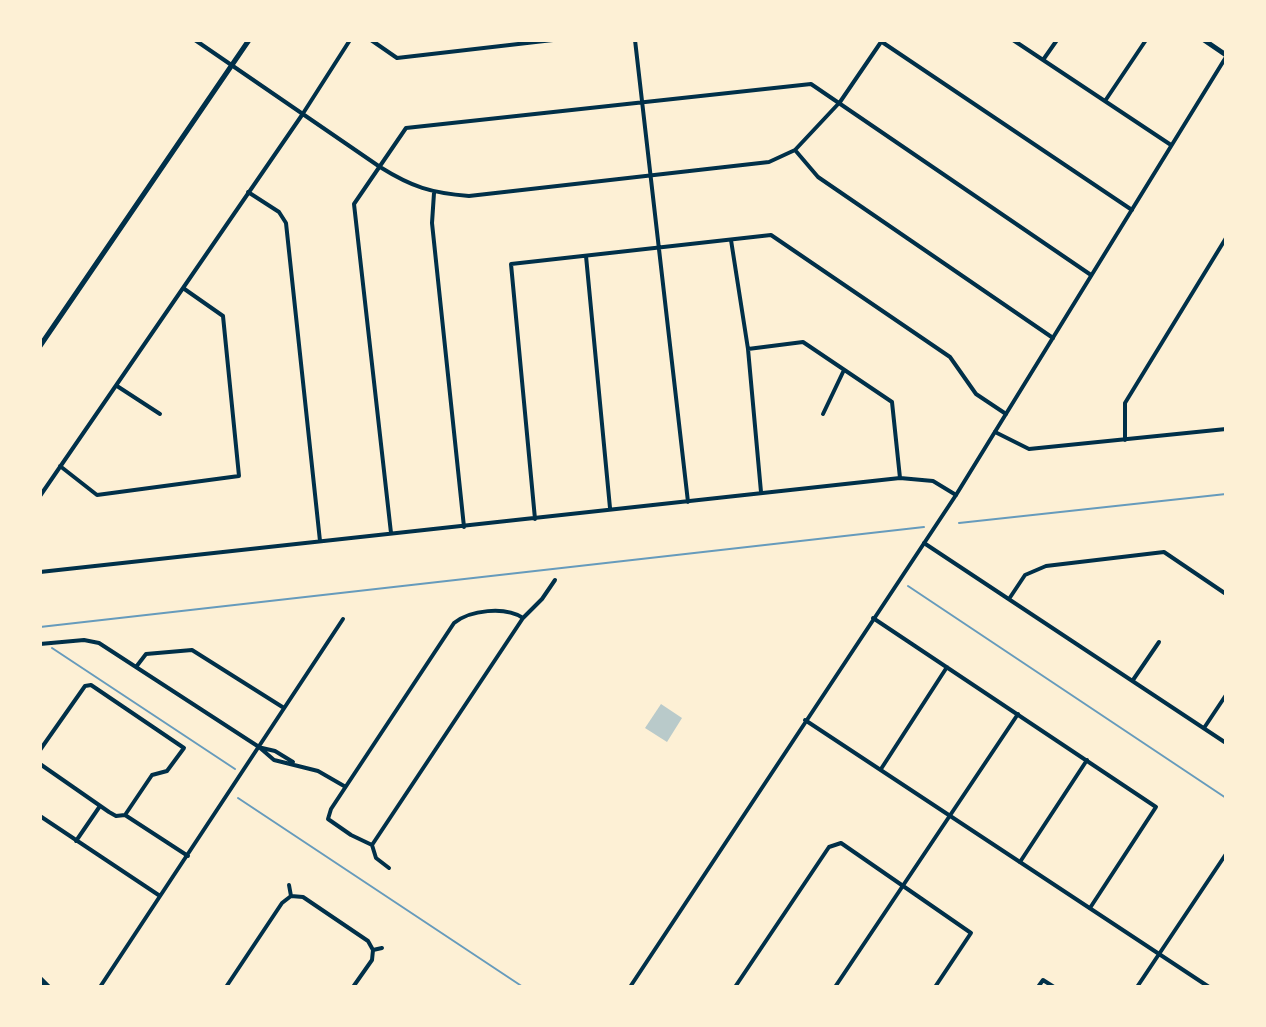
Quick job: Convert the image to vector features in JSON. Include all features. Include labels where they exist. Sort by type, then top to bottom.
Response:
[{"type":"highway","points":[[40,979],[48,987]]},
{"type":"main road","points":[[40,346],[249,40]]},
{"type":"main road","points":[[1204,40],[1226,56]]},
{"type":"street","points":[[195,40],[407,184],[434,193],[469,196],[769,162],[795,150],[840,102],[881,41],[1132,210]]},
{"type":"street","points":[[40,496],[302,115],[350,40]]},
{"type":"street","points":[[371,40],[397,58],[553,40]]},
{"type":"street","points":[[635,40],[688,502]]},
{"type":"street","points":[[1013,40],[1171,145]]},
{"type":"street","points":[[1043,60],[1057,40]]},
{"type":"street","points":[[1104,102],[1146,40]]},
{"type":"street","points":[[630,987],[956,495],[1226,56]]},
{"type":"street","points":[[391,533],[354,204],[406,128],[811,84],[1091,275]]},
{"type":"street","points":[[795,150],[818,177],[1053,338]]},
{"type":"street","points":[[248,192],[279,212],[286,223],[320,541]]},
{"type":"street","points":[[434,193],[432,223],[464,527]]},
{"type":"street","points":[[535,519],[511,264],[771,235],[950,357],[976,394],[1006,414]]},
{"type":"street","points":[[1125,440],[1125,403],[1226,238]]},
{"type":"street","points":[[731,240],[748,349],[761,492]]},
{"type":"street","points":[[586,256],[610,509]]},
{"type":"street","points":[[60,466],[97,495],[239,476],[223,316],[183,288]]},
{"type":"street","points":[[748,349],[803,342],[892,402],[900,478]]},
{"type":"street","points":[[823,414],[844,370]]},
{"type":"street","points":[[117,386],[160,414]]},
{"type":"street","points":[[995,432],[1029,449],[1226,429]]},
{"type":"street","points":[[40,572],[900,478],[933,481],[956,495]]},
{"type":"street","points":[[924,543],[1226,743]]},
{"type":"street","points":[[1009,599],[1025,575],[1046,566],[1164,552],[1226,594]]},
{"type":"street","points":[[372,845],[523,618],[555,580]]},
{"type":"street","points":[[389,868],[376,858],[372,845],[328,819],[345,786],[454,623],[467,615],[490,612],[513,611],[523,618]]},
{"type":"street","points":[[873,618],[1156,807],[1090,908]]},
{"type":"street","points":[[100,987],[343,619]]},
{"type":"street","points":[[40,644],[84,640],[99,643],[259,747],[274,760],[318,771],[345,786]]},
{"type":"street","points":[[1133,681],[1159,642]]},
{"type":"street","points":[[136,667],[146,654],[192,650],[284,708]]},
{"type":"street","points":[[881,769],[947,667]]},
{"type":"street","points":[[40,750],[85,686],[91,685],[184,748],[167,771],[152,775],[125,815]]},
{"type":"street","points":[[1204,728],[1226,695]]},
{"type":"street","points":[[835,987],[1018,714]]},
{"type":"street","points":[[805,720],[1209,987]]},
{"type":"street","points":[[1020,862],[1087,760]]},
{"type":"street","points":[[40,764],[116,816],[125,815],[188,856]]},
{"type":"street","points":[[76,841],[100,806]]},
{"type":"street","points":[[40,816],[160,896]]},
{"type":"street","points":[[735,987],[829,847],[835,843],[841,843],[971,933],[935,987]]},
{"type":"street","points":[[1137,987],[1226,854]]},
{"type":"street","points":[[289,885],[291,896]]},
{"type":"street","points":[[226,987],[282,903],[291,896],[303,897],[368,941],[373,950],[372,960],[353,987]]},
{"type":"street","points":[[373,950],[382,948]]},
{"type":"street","points":[[1038,987],[1043,980],[1054,987]]},
{"type":"shaded area","points":[[661,704],[682,718],[667,742],[645,728]]},
{"type":"waterway","points":[[959,523],[1226,494]]},
{"type":"waterway","points":[[40,627],[924,527]]},
{"type":"waterway","points":[[908,586],[1226,798]]},
{"type":"waterway","points":[[52,648],[235,769]]},
{"type":"waterway","points":[[238,798],[523,987]]}]
